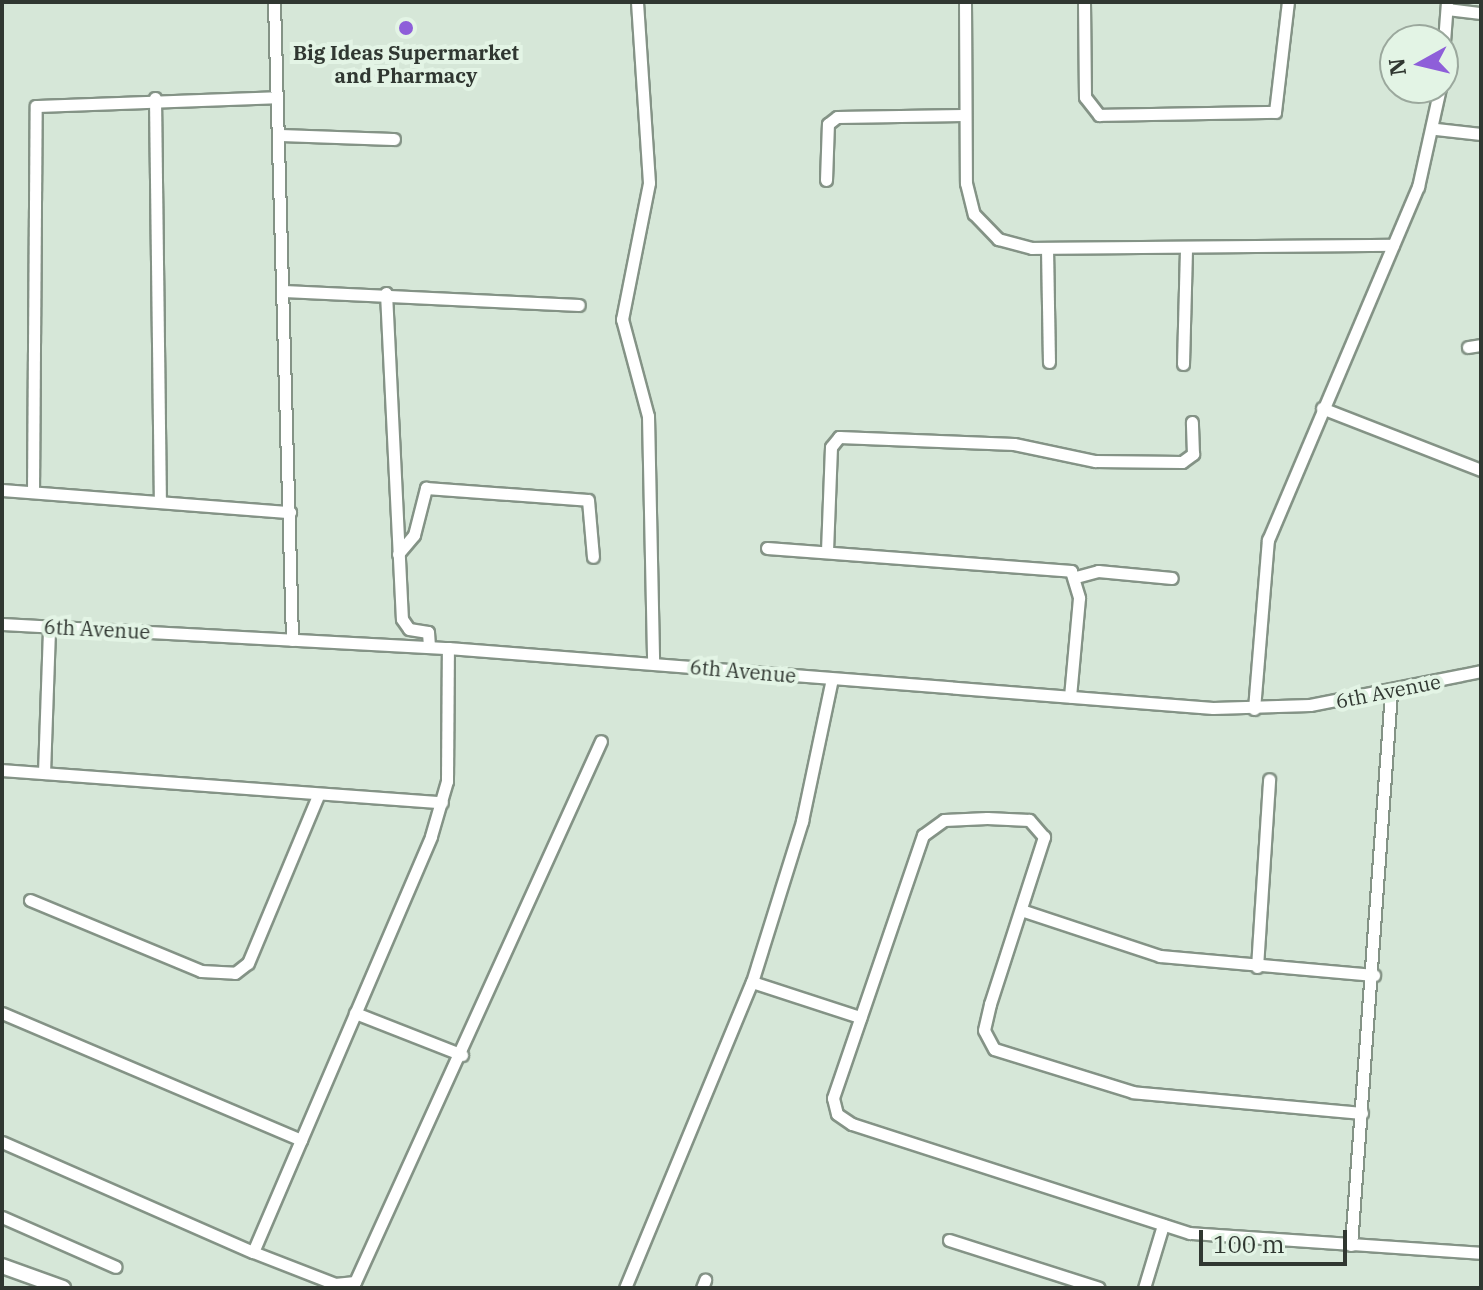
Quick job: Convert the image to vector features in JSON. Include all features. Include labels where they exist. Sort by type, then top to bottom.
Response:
[{"type":"main road","points":[[2,1266],[63,1288]]},
{"type":"street","points":[[274,2],[292,640]]},
{"type":"street","points":[[637,2],[649,183],[622,319],[648,416],[653,663]]},
{"type":"street","points":[[965,2],[963,115],[974,214],[1006,243],[1047,248],[1186,249],[1393,245]]},
{"type":"street","points":[[1084,2],[1085,97],[1099,115],[1267,114],[1278,109],[1288,2]]},
{"type":"street","points":[[1447,6],[1481,13]]},
{"type":"street","points":[[33,492],[33,111],[42,102],[277,97]]},
{"type":"street","points":[[155,98],[160,502]]},
{"type":"street","points":[[1254,709],[1268,540],[1393,245],[1436,129],[1438,104]]},
{"type":"street","points":[[826,180],[828,124],[837,117],[963,115]]},
{"type":"street","points":[[1436,129],[1481,134]]},
{"type":"street","points":[[279,135],[394,139]]},
{"type":"street","points":[[1047,248],[1049,362]]},
{"type":"street","points":[[1183,364],[1186,249]]},
{"type":"street","points":[[284,291],[386,293],[579,305]]},
{"type":"street","points":[[386,293],[402,619],[409,629],[428,632],[429,646]]},
{"type":"street","points":[[1468,347],[1481,345]]},
{"type":"street","points":[[1322,408],[1481,470]]},
{"type":"street","points":[[827,551],[831,447],[839,437],[1014,444],[1095,461],[1182,462],[1193,454],[1192,422]]},
{"type":"street","points":[[398,554],[414,535],[426,488],[588,500],[593,557]]},
{"type":"street","points":[[2,490],[290,512]]},
{"type":"street","points":[[767,548],[1066,570],[1076,577]]},
{"type":"street","points":[[1076,577],[1098,571],[1172,578]]},
{"type":"street","points":[[1070,697],[1076,577]]},
{"type":"street","name":"6th Avenue","points":[[2,624],[429,646],[1254,709],[1391,693],[1481,671]]},
{"type":"street","points":[[44,773],[49,627]]},
{"type":"street","points":[[253,1252],[442,802],[448,648]]},
{"type":"street","points":[[625,1288],[752,982],[802,821],[832,679]]},
{"type":"street","points":[[1351,1245],[1374,975],[1391,693]]},
{"type":"street","points":[[2,1142],[253,1252],[335,1284],[355,1282],[462,1055],[601,741]]},
{"type":"street","points":[[2,770],[318,796],[442,802]]},
{"type":"street","points":[[1257,967],[1269,779]]},
{"type":"street","points":[[30,900],[201,971],[235,973],[248,963],[318,796]]},
{"type":"street","points":[[1362,1113],[1133,1092],[994,1049],[984,1030],[1044,845],[1038,824],[987,818],[930,827],[833,1098],[844,1120],[1163,1225],[1252,1242],[1481,1253]]},
{"type":"street","points":[[1024,911],[1160,956],[1374,975]]},
{"type":"street","points":[[752,982],[860,1017]]},
{"type":"street","points":[[2,1013],[301,1140]]},
{"type":"street","points":[[355,1013],[462,1055]]},
{"type":"street","points":[[2,1217],[116,1267]]},
{"type":"street","points":[[1144,1288],[1163,1225]]},
{"type":"street","points":[[949,1240],[1099,1288]]},
{"type":"place","name":"Big Ideas Supermarket and Pharmacy","points":[[406,28]]}]
